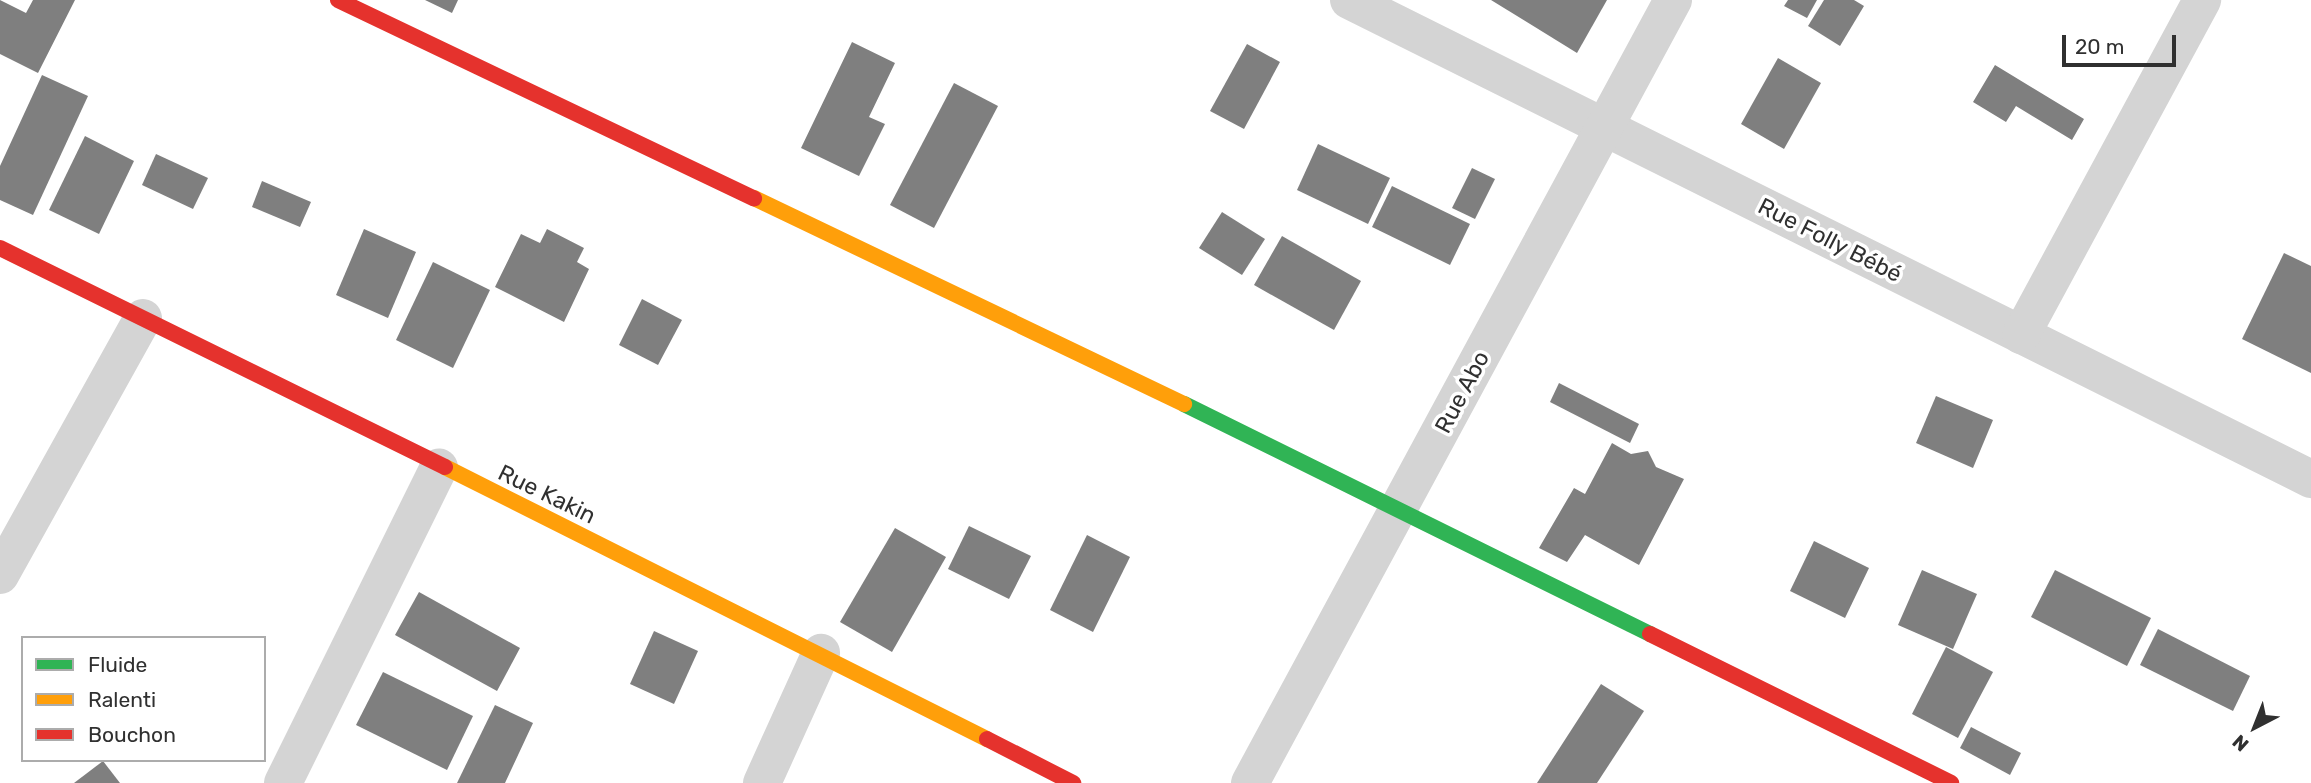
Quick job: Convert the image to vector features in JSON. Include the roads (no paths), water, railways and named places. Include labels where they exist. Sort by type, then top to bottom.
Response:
[{"type":"street","points":[[338,0],[1400,509],[1951,783]]},
{"type":"street","name":"Rue Folly Bébé","points":[[1349,0],[2311,480]]},
{"type":"street","name":"Rue Abo","points":[[1250,783],[1673,0]]},
{"type":"street","points":[[2021,335],[2202,0]]},
{"type":"street","name":"Rue Kakin","points":[[0,248],[439,467],[821,653],[1073,783]]},
{"type":"street","points":[[0,575],[143,318]]},
{"type":"street","points":[[283,783],[439,467]]},
{"type":"street","points":[[762,783],[821,653]]}]
